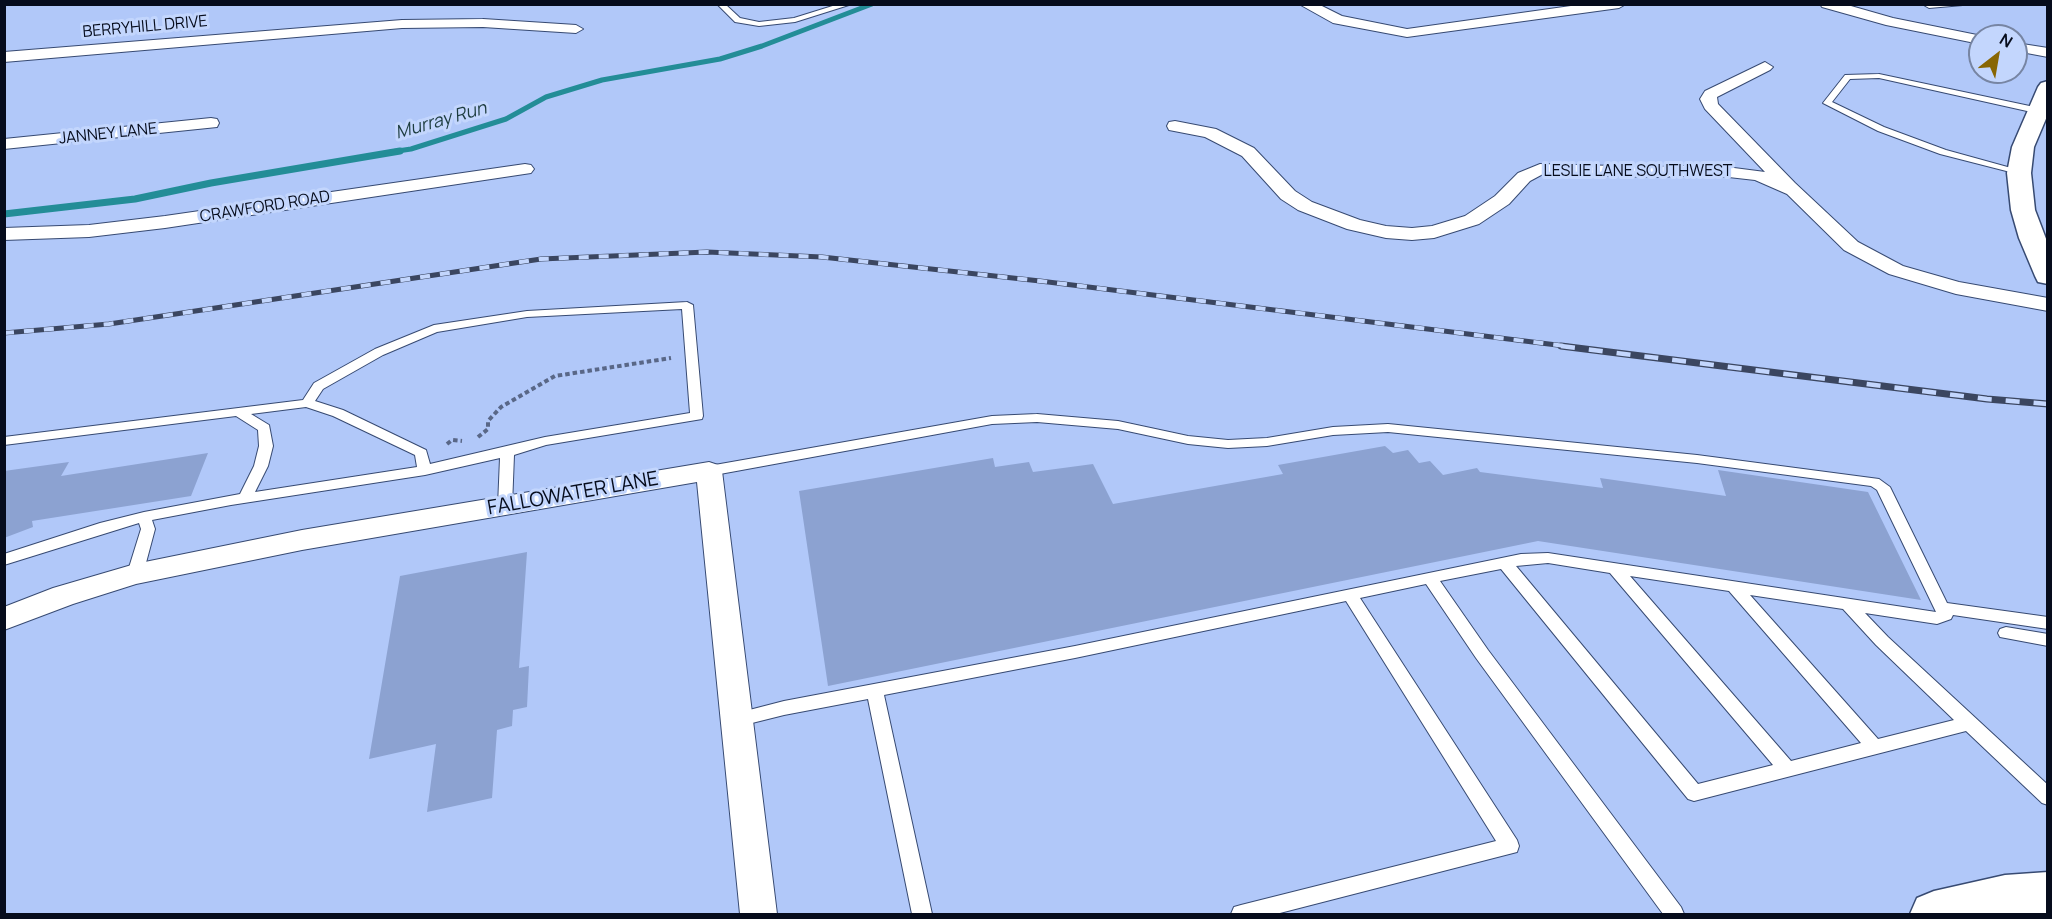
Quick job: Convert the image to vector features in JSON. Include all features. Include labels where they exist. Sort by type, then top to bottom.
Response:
[{"type":"street","points":[[1306,4],[1338,20],[1407,33],[1619,4]]},
{"type":"street","points":[[1827,4],[1891,22],[1968,38]]},
{"type":"street","name":"BERRYHILL DRIVE","points":[[4,57],[391,24],[483,22],[576,29]]},
{"type":"street","points":[[2028,49],[2048,53]]},
{"type":"street","name":"LESLIE LANE SOUTHWEST","points":[[1765,67],[1711,94],[1708,99],[1711,106],[1790,188],[1851,246],[1896,270],[1956,288],[2048,305]]},
{"type":"street","points":[[2048,87],[2036,110],[2023,147],[2019,172],[2023,210],[2048,276]]},
{"type":"street","name":"JANNEY LANE","points":[[4,144],[211,123]]},
{"type":"street","name":"LESLIE LANE SOUTHWEST","points":[[1175,126],[1210,133],[1248,152],[1288,195],[1305,206],[1346,222],[1386,232],[1412,234],[1434,232],[1472,220],[1502,200],[1524,177],[1540,169],[1734,172],[1757,175],[1790,188]]},
{"type":"street","name":"CRAWFORD ROAD","points":[[4,234],[68,232],[165,222],[525,169]]},
{"type":"street","points":[[709,471],[759,915]]},
{"type":"street","name":"FALLOWATER LANE","points":[[4,619],[63,596],[135,574],[302,540],[709,471]]},
{"type":"street","points":[[1934,915],[2022,902]]},
{"type":"lane","points":[[720,4],[738,20],[759,24],[795,20],[849,4]]},
{"type":"lane","points":[[1925,4],[1929,6],[1971,4]]},
{"type":"lane","points":[[2019,172],[1943,152],[1881,129],[1827,103],[1848,77],[1879,76],[2036,110]]},
{"type":"lane","points":[[4,560],[105,527],[144,517],[245,497],[425,470],[545,441],[697,416],[687,305],[527,314],[434,329],[397,344],[318,386],[307,403]]},
{"type":"lane","points":[[4,441],[307,403],[339,413],[421,453],[425,470]]},
{"type":"lane","points":[[241,413],[264,428],[267,446],[261,466],[245,497]]},
{"type":"lane","points":[[709,471],[992,420],[1037,418],[1100,423],[1188,440],[1228,444],[1267,442],[1333,431],[1388,428],[1697,459],[1874,482],[1883,488],[1945,615],[1937,618],[1548,558],[1504,563],[736,720]]},
{"type":"lane","points":[[505,506],[507,452]]},
{"type":"lane","points":[[135,574],[148,529],[144,517]]},
{"type":"lane","points":[[1504,563],[1694,793],[1969,723]]},
{"type":"lane","points":[[1614,568],[1787,769]]},
{"type":"lane","points":[[1430,578],[1482,654],[1674,915]]},
{"type":"lane","points":[[1733,586],[1875,747]]},
{"type":"lane","points":[[1241,915],[1510,846],[1350,595]]},
{"type":"lane","points":[[1848,604],[1882,641],[1969,723],[2044,789]]},
{"type":"lane","points":[[1943,608],[2048,623]]},
{"type":"lane","points":[[2007,633],[2048,640]]},
{"type":"lane","points":[[875,690],[922,915]]},
{"type":"path","points":[[474,438],[484,434],[488,429],[488,420],[501,408],[555,376],[692,355]]},
{"type":"path","points":[[421,453],[452,440],[468,440]]},
{"type":"building","points":[[1385,446],[1393,453],[1408,450],[1419,463],[1430,461],[1443,475],[1477,468],[1480,472],[1603,488],[1600,478],[1726,496],[1718,470],[1868,492],[1921,600],[1538,541],[828,686],[799,491],[993,458],[995,467],[1029,462],[1033,472],[1093,464],[1113,504],[1283,474],[1278,465]]},
{"type":"building","points":[[208,453],[191,496],[32,521],[33,527],[4,538],[4,471],[69,462],[61,476]]},
{"type":"building","points":[[527,552],[519,668],[529,666],[527,707],[513,710],[512,726],[497,730],[492,798],[427,812],[436,744],[369,759],[400,576]]},
{"type":"waterway","name":"Murray Run","points":[[391,152],[411,149],[506,119],[546,97],[602,80],[720,59],[762,46],[872,4]]},
{"type":"waterway","name":"Murray Run","points":[[4,214],[135,199],[211,183],[400,151]]},
{"type":"railway","points":[[4,333],[109,324],[541,259],[707,252],[822,257],[1040,281],[1573,347]]},
{"type":"railway","points":[[1561,346],[1987,399],[2048,404]]}]
